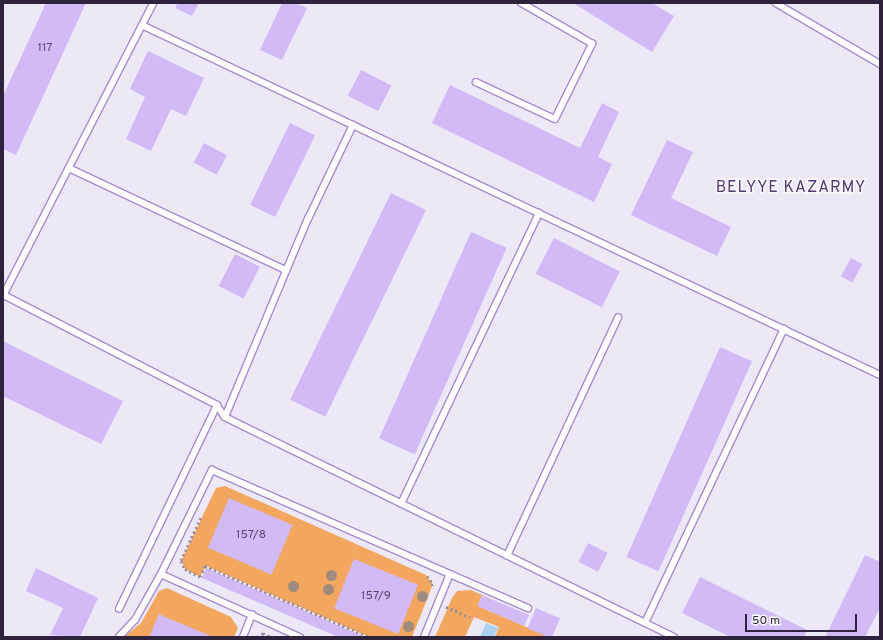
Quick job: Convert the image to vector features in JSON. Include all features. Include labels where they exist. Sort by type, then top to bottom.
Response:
[{"type":"lane","points":[[154,3],[4,295],[217,405],[225,418],[674,637]]},
{"type":"lane","points":[[476,82],[555,119],[592,44],[521,3]]},
{"type":"lane","points":[[776,3],[880,64]]},
{"type":"lane","points":[[142,25],[880,375]]},
{"type":"lane","points":[[225,418],[308,219],[354,126]]},
{"type":"lane","points":[[69,168],[286,270]]},
{"type":"lane","points":[[401,504],[539,213]]},
{"type":"lane","points":[[507,556],[618,318]]},
{"type":"lane","points":[[645,623],[784,329]]},
{"type":"lane","points":[[119,609],[217,405]]},
{"type":"lane","points":[[119,637],[135,620],[161,574],[212,470],[528,608]]},
{"type":"lane","points":[[161,574],[300,637]]},
{"type":"lane","points":[[424,637],[450,574]]},
{"type":"lane","points":[[243,637],[252,615]]},
{"type":"path","points":[[203,515],[181,561],[185,569],[200,577],[205,566],[369,637]]},
{"type":"path","points":[[426,575],[433,584],[430,591]]},
{"type":"path","points":[[438,603],[470,617]]},
{"type":"path","points":[[257,637],[263,633],[272,637]]},
{"type":"shaded area","points":[[225,486],[426,575],[433,584],[412,637],[369,637],[206,566],[200,577],[185,569],[181,561],[216,488]]},
{"type":"shaded area","points":[[167,588],[231,617],[238,628],[234,637],[124,637],[141,623],[159,591]]},
{"type":"shaded area","points":[[471,590],[482,595],[478,606],[549,637],[495,637],[499,627],[474,617],[465,637],[435,637],[452,598],[457,591]]},
{"type":"water","points":[[486,623],[498,628],[494,637],[480,637]]},
{"type":"building","points":[[46,3],[86,3],[16,155],[3,149],[3,96]]},
{"type":"building","points":[[178,3],[199,3],[192,16],[175,8]]},
{"type":"building","points":[[282,3],[296,3],[307,8],[282,60],[260,50]]},
{"type":"building","points":[[573,3],[652,3],[674,16],[652,52]]},
{"type":"building","points":[[148,51],[204,78],[186,116],[171,109],[151,151],[126,139],[145,97],[130,89]]},
{"type":"building","points":[[361,70],[391,85],[378,111],[348,96]]},
{"type":"building","points":[[450,85],[580,148],[602,103],[619,112],[598,157],[612,164],[594,202],[432,123]]},
{"type":"building","points":[[290,123],[315,135],[275,217],[250,205]]},
{"type":"building","points":[[667,140],[693,152],[671,198],[731,227],[717,256],[631,215]]},
{"type":"building","points":[[204,143],[227,155],[217,175],[194,162]]},
{"type":"building","points":[[391,193],[426,210],[325,417],[290,400]]},
{"type":"building","points":[[471,232],[507,248],[415,454],[379,438]]},
{"type":"building","points":[[554,238],[620,272],[602,307],[536,274]]},
{"type":"building","points":[[235,254],[260,267],[244,299],[219,286]]},
{"type":"building","points":[[851,258],[862,264],[852,283],[841,276]]},
{"type":"building","points":[[3,341],[123,401],[101,444],[3,396]]},
{"type":"building","points":[[720,347],[752,361],[658,571],[626,557]]},
{"type":"building","points":[[229,498],[293,525],[271,575],[208,548]]},
{"type":"building","points":[[588,543],[608,553],[598,572],[578,562]]},
{"type":"building","points":[[865,555],[880,562],[880,608],[865,637],[825,637]]},
{"type":"building","points":[[354,559],[418,585],[398,634],[334,608]]},
{"type":"building","points":[[36,568],[98,598],[80,637],[50,635],[63,608],[26,591]]},
{"type":"building","points":[[206,568],[365,637],[338,637],[202,578]]},
{"type":"building","points":[[700,577],[807,630],[804,637],[730,637],[682,613]]},
{"type":"building","points":[[482,595],[529,615],[524,626],[477,606]]},
{"type":"building","points":[[536,608],[560,618],[552,637],[548,637],[527,628]]},
{"type":"building","points":[[159,614],[170,619],[213,637],[149,637]]},
{"type":"district","name":"BELYYE KAZARMY","points":[[791,188]]}]
